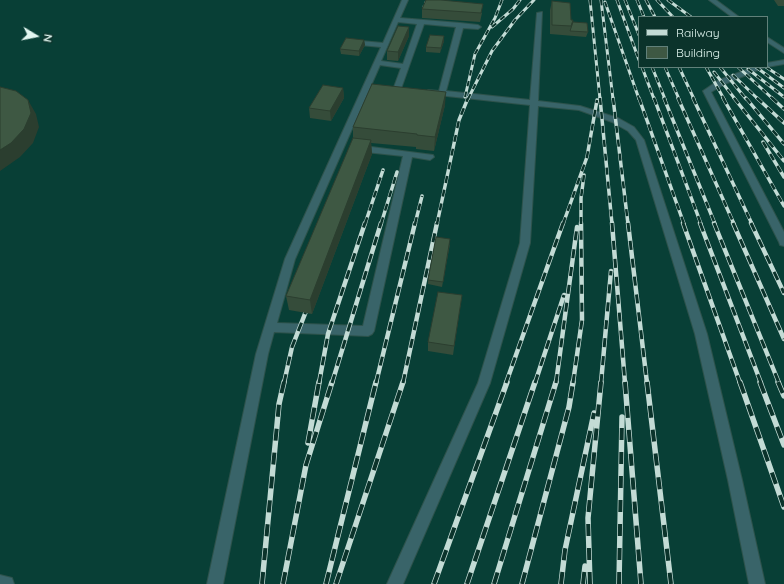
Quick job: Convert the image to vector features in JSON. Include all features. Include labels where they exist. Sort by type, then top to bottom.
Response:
[{"type":"lane","points":[[215,584],[262,354],[290,259],[405,0]]},
{"type":"lane","points":[[712,0],[735,16]]},
{"type":"lane","points":[[395,584],[484,383],[525,242],[540,13]]},
{"type":"lane","points":[[396,20],[478,26]]},
{"type":"lane","points":[[390,91],[405,66],[421,23]]},
{"type":"lane","points":[[442,93],[460,25]]},
{"type":"lane","points":[[768,40],[784,51]]},
{"type":"lane","points":[[350,42],[385,45]]},
{"type":"lane","points":[[768,66],[784,62]]},
{"type":"lane","points":[[377,63],[405,66]]},
{"type":"lane","points":[[758,68],[722,82],[707,91],[784,242]]},
{"type":"lane","points":[[367,86],[390,91],[442,93],[580,108],[602,114],[631,129],[640,140],[701,334],[736,480],[757,584]]},
{"type":"lane","points":[[340,146],[430,157]]},
{"type":"lane","points":[[271,327],[368,331],[408,155]]},
{"type":"lane","points":[[0,583],[6,584]]},
{"type":"shaded area","points":[[0,0],[784,0],[784,584],[0,584]]},
{"type":"building","points":[[426,0],[483,4],[481,13],[422,9]]},
{"type":"building","points":[[552,1],[570,3],[571,20],[573,20],[571,26],[552,25]]},
{"type":"building","points":[[573,22],[587,23],[588,32],[570,31]]},
{"type":"building","points":[[398,26],[409,27],[398,52],[387,51]]},
{"type":"building","points":[[430,35],[444,36],[441,48],[426,47]]},
{"type":"building","points":[[346,38],[364,40],[359,51],[340,49]]},
{"type":"building","points":[[372,84],[446,92],[435,137],[353,127]]},
{"type":"building","points":[[323,85],[343,88],[330,111],[309,108]]},
{"type":"building","points":[[0,87],[16,91],[28,100],[31,113],[24,129],[11,143],[0,150]]},
{"type":"building","points":[[353,138],[371,140],[310,300],[286,296]]},
{"type":"building","points":[[436,237],[450,239],[443,282],[428,280]]},
{"type":"building","points":[[438,292],[462,295],[454,346],[428,342]]},
{"type":"railway","points":[[465,97],[475,54],[495,18],[502,0]]},
{"type":"railway","points":[[492,27],[513,9],[520,0]]},
{"type":"railway","points":[[468,99],[492,51],[515,20],[534,0]]},
{"type":"railway","points":[[590,0],[600,99]]},
{"type":"railway","points":[[601,0],[613,99]]},
{"type":"railway","points":[[617,0],[638,57]]},
{"type":"railway","points":[[625,0],[638,32]]},
{"type":"railway","points":[[637,0],[644,16]]},
{"type":"railway","points":[[646,0],[654,16]]},
{"type":"railway","points":[[657,0],[672,16]]},
{"type":"railway","points":[[668,0],[690,16]]},
{"type":"railway","points":[[605,2],[639,99]]},
{"type":"railway","points":[[642,68],[654,99]]},
{"type":"railway","points":[[652,68],[665,99]]},
{"type":"railway","points":[[665,68],[679,99]]},
{"type":"railway","points":[[679,68],[694,99]]},
{"type":"railway","points":[[707,68],[724,99]]},
{"type":"railway","points":[[721,68],[746,99]]},
{"type":"railway","points":[[739,68],[773,99]]},
{"type":"railway","points":[[757,68],[784,88]]},
{"type":"railway","points":[[768,68],[784,79]]},
{"type":"railway","points":[[748,69],[784,97]]},
{"type":"railway","points":[[714,72],[735,99]]},
{"type":"railway","points":[[733,75],[758,99]]},
{"type":"railway","points":[[437,224],[459,120],[468,98]]},
{"type":"railway","points":[[600,98],[612,224]]},
{"type":"railway","points":[[613,98],[628,224]]},
{"type":"railway","points":[[639,98],[684,224]]},
{"type":"railway","points":[[654,98],[701,224]]},
{"type":"railway","points":[[664,98],[715,224]]},
{"type":"railway","points":[[678,98],[734,224]]},
{"type":"railway","points":[[693,98],[752,224]]},
{"type":"railway","points":[[723,98],[784,206]]},
{"type":"railway","points":[[734,98],[784,161]]},
{"type":"railway","points":[[746,98],[784,144]]},
{"type":"railway","points":[[757,98],[784,123]]},
{"type":"railway","points":[[772,98],[784,109]]},
{"type":"railway","points":[[563,224],[587,157],[597,100]]},
{"type":"railway","points":[[763,142],[784,177]]},
{"type":"railway","points":[[365,224],[383,170]]},
{"type":"railway","points":[[381,224],[397,172]]},
{"type":"railway","points":[[581,223],[581,198],[584,175]]},
{"type":"railway","points":[[415,224],[422,196]]},
{"type":"railway","points":[[319,383],[328,334],[365,223]]},
{"type":"railway","points":[[332,383],[381,223]]},
{"type":"railway","points":[[376,383],[415,223]]},
{"type":"railway","points":[[403,383],[437,223]]},
{"type":"railway","points":[[506,383],[563,223]]},
{"type":"railway","points":[[573,383],[582,320],[581,223]]},
{"type":"railway","points":[[612,223],[625,383]]},
{"type":"railway","points":[[628,223],[647,383]]},
{"type":"railway","points":[[683,223],[740,383]]},
{"type":"railway","points":[[700,223],[761,383]]},
{"type":"railway","points":[[714,223],[779,383]]},
{"type":"railway","points":[[733,223],[784,339]]},
{"type":"railway","points":[[751,223],[784,293]]},
{"type":"railway","points":[[556,383],[577,227]]},
{"type":"railway","points":[[601,383],[611,271]]},
{"type":"railway","points":[[535,383],[564,295]]},
{"type":"railway","points":[[284,383],[292,347],[310,301]]},
{"type":"railway","points":[[262,584],[279,404],[284,382]]},
{"type":"railway","points":[[308,443],[319,382]]},
{"type":"railway","points":[[283,584],[306,465],[332,382]]},
{"type":"railway","points":[[326,584],[376,382]]},
{"type":"railway","points":[[336,584],[403,382]]},
{"type":"railway","points":[[434,584],[507,382]]},
{"type":"railway","points":[[467,584],[535,382]]},
{"type":"railway","points":[[494,584],[556,382]]},
{"type":"railway","points":[[522,584],[569,407],[573,382]]},
{"type":"railway","points":[[590,584],[588,518],[601,382]]},
{"type":"railway","points":[[625,382],[641,584]]},
{"type":"railway","points":[[647,382],[671,584]]},
{"type":"railway","points":[[740,382],[784,507]]},
{"type":"railway","points":[[760,382],[784,445]]},
{"type":"railway","points":[[778,382],[784,396]]},
{"type":"railway","points":[[561,584],[565,550],[594,413]]},
{"type":"railway","points":[[619,584],[622,417]]},
{"type":"railway","points":[[583,584],[585,566]]}]
